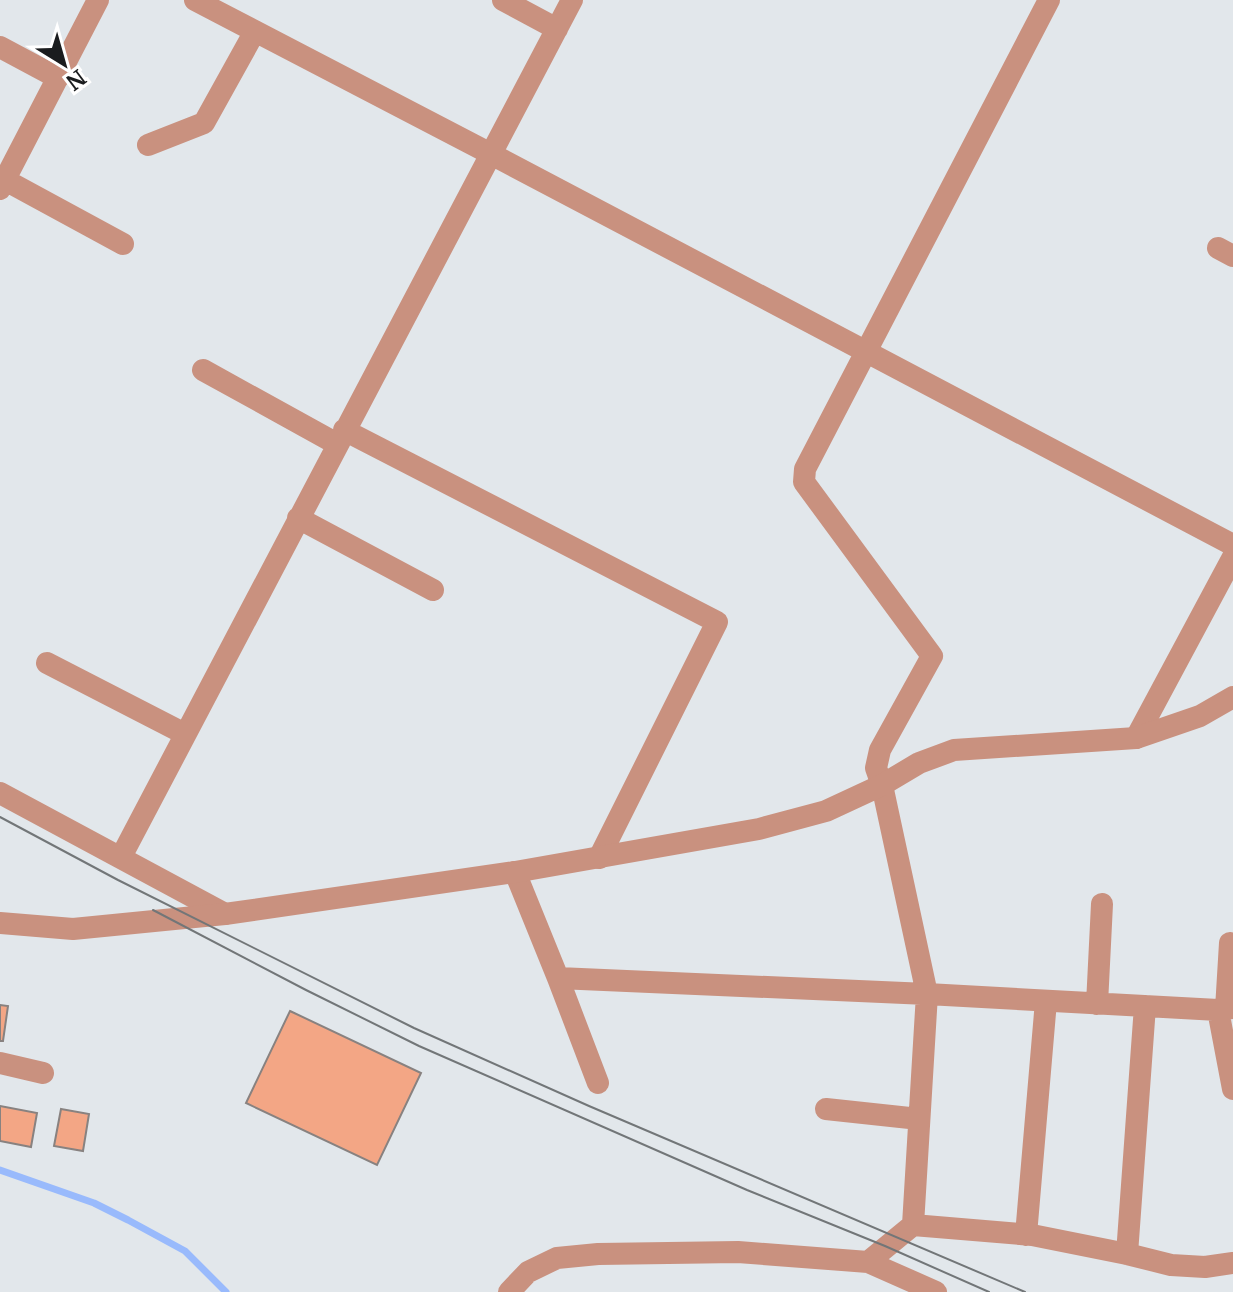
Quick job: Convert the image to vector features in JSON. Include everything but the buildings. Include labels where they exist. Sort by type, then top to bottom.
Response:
[{"type":"street","points":[[98,0],[2,184],[123,244]]},
{"type":"street","points":[[195,0],[1233,545]]},
{"type":"street","points":[[503,0],[557,29]]},
{"type":"street","points":[[121,857],[572,0]]},
{"type":"street","points":[[913,1225],[927,994],[876,768],[880,750],[932,656],[804,482],[805,469],[1049,0]]},
{"type":"street","points":[[148,145],[204,123],[255,31]]},
{"type":"street","points":[[0,47],[58,78]]},
{"type":"street","points":[[203,370],[717,622],[599,858]]},
{"type":"street","points":[[298,518],[433,590]]},
{"type":"street","points":[[1136,738],[1233,557]]},
{"type":"street","points":[[47,663],[185,734]]},
{"type":"street","points":[[0,923],[73,929],[225,914],[515,872],[759,829],[826,811],[882,785],[919,763],[954,750],[1136,738],[1200,716],[1233,697]]},
{"type":"street","points":[[0,793],[225,914]]},
{"type":"street","points":[[515,872],[598,1083]]},
{"type":"street","points":[[1097,1004],[1102,904]]},
{"type":"street","points":[[1230,943],[1226,1009],[1233,1089]]},
{"type":"street","points":[[558,978],[1226,1009]]},
{"type":"street","points":[[1026,1235],[1046,1001]]},
{"type":"street","points":[[1127,1254],[1145,1006]]},
{"type":"street","points":[[0,1063],[43,1073]]},
{"type":"street","points":[[826,1109],[919,1119]]},
{"type":"street","points":[[868,1262],[913,1225],[1026,1235],[1171,1265],[1205,1267],[1233,1263]]},
{"type":"street","points":[[509,1292],[528,1272],[557,1258],[598,1254],[738,1252],[868,1262],[936,1292]]},
{"type":"waterway","points":[[0,1170],[94,1203],[128,1220],[185,1251],[226,1292]]},
{"type":"tram line","points":[[0,817],[118,880],[414,1028],[1025,1292]]},
{"type":"tram line","points":[[153,910],[419,1046],[989,1292]]}]
